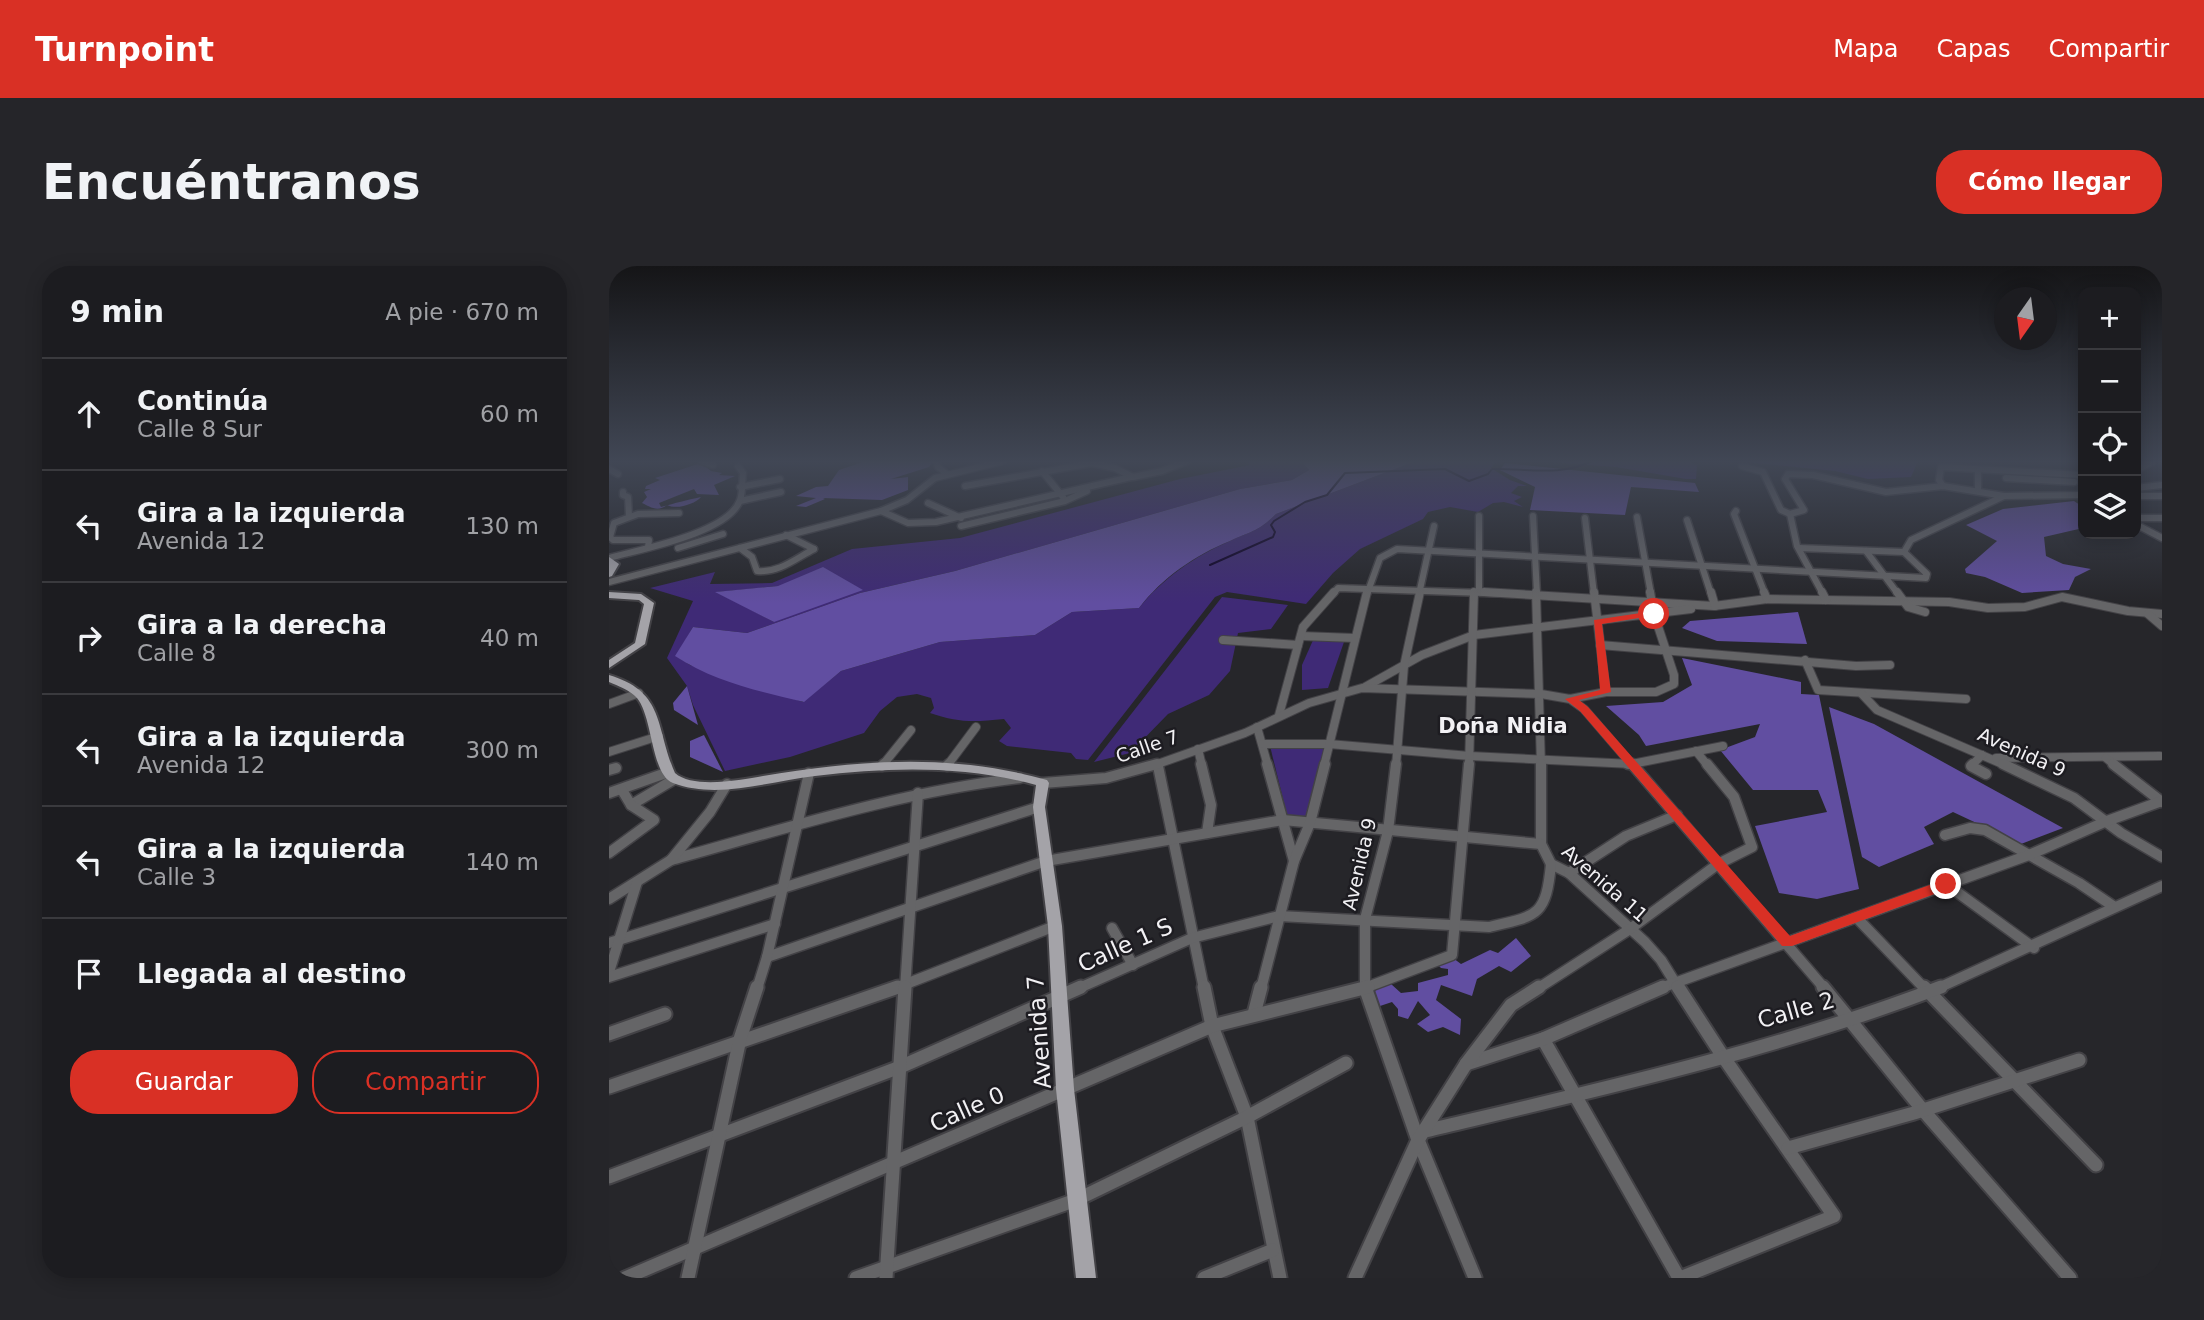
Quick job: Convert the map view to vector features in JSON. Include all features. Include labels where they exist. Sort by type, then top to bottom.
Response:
[{"type":"main road","points":[[609,559],[615,564],[609,574]]},
{"type":"main road","points":[[609,595],[641,597],[649,603],[640,644],[609,664]]},
{"type":"main road","points":[[609,678],[639,693],[650,711],[669,776]]},
{"type":"main road","name":"Calle 7","points":[[669,776],[700,786],[882,766],[947,766],[975,767],[1043,783]]},
{"type":"main road","name":"Avenida 7","points":[[1043,783],[1039,807],[1055,926],[1065,1089],[1086,1278]]},
{"type":"street","points":[[629,508],[629,516]]},
{"type":"street","points":[[609,559],[725,520],[734,508]]},
{"type":"street","points":[[609,582],[888,508]]},
{"type":"street","points":[[940,508],[967,522],[980,522]]},
{"type":"street","points":[[881,511],[908,523],[923,524],[992,508]]},
{"type":"street","points":[[961,526],[1036,508]]},
{"type":"street","points":[[1780,508],[1790,514],[1804,510],[1803,508]]},
{"type":"street","points":[[1904,552],[1911,540],[1978,508]]},
{"type":"street","points":[[1736,511],[1734,514],[1757,568],[1767,600]]},
{"type":"street","points":[[648,547],[649,540],[621,541],[610,537],[614,523],[629,516],[679,513]]},
{"type":"street","points":[[1790,514],[1789,520],[1808,570],[1826,600]]},
{"type":"street","points":[[1455,926],[1471,756],[1479,516]]},
{"type":"street","name":"Avenida 11","points":[[1533,516],[1541,694],[1541,844],[1551,864],[1569,873],[1661,960],[1721,1055],[1835,1216],[1679,1278]]},
{"type":"street","points":[[1570,699],[1606,692],[1665,690],[1674,684],[1674,675],[1651,602],[1637,517]]},
{"type":"street","points":[[1585,518],[1606,692]]},
{"type":"street","points":[[2141,518],[2162,518]]},
{"type":"street","points":[[1687,520],[1714,606]]},
{"type":"street","name":"Avenida 9","points":[[1434,526],[1403,666],[1398,750],[1388,831],[1365,919],[1365,988],[1475,1278]]},
{"type":"street","points":[[2141,527],[2162,538]]},
{"type":"street","points":[[671,540],[680,550],[723,534]]},
{"type":"street","points":[[740,548],[749,552],[757,571],[774,572],[814,549],[786,535]]},
{"type":"street","points":[[1254,1014],[1294,861],[1310,823],[1355,638],[1379,556],[1391,550],[1401,550],[1926,578],[1927,574],[1904,552],[1799,548]]},
{"type":"street","points":[[1866,551],[1908,607],[1925,612]]},
{"type":"street","points":[[1279,715],[1303,627],[1338,588],[1477,592],[1714,606]]},
{"type":"street","points":[[1362,688],[1422,655],[1474,635],[1767,600],[1903,601],[1988,608],[2025,607],[2062,597],[2148,614],[2162,614]]},
{"type":"street","points":[[2148,614],[2162,626]]},
{"type":"street","points":[[1301,636],[1355,638]]},
{"type":"street","points":[[1223,640],[1298,645]]},
{"type":"street","points":[[1600,645],[1856,666],[1890,665]]},
{"type":"street","points":[[1805,660],[1816,689],[1966,699]]},
{"type":"street","name":"Calle 7","points":[[1043,783],[1082,784],[1158,766],[1257,727],[1303,705],[1362,688],[1541,694],[1570,699]]},
{"type":"street","points":[[609,704],[639,693]]},
{"type":"street","name":"Avenida 9","points":[[1861,694],[1877,710],[2063,792],[2162,857]]},
{"type":"street","points":[[1285,696],[1303,705]]},
{"type":"street","points":[[1570,699],[1584,709],[1787,942],[1922,1109],[2070,1278]]},
{"type":"street","points":[[947,766],[976,727]]},
{"type":"street","points":[[1257,727],[1294,861]]},
{"type":"street","points":[[882,766],[911,730]]},
{"type":"street","points":[[609,752],[659,736]]},
{"type":"street","points":[[1263,744],[1329,744],[1471,756],[1632,764],[1723,746]]},
{"type":"street","points":[[1198,749],[1210,805],[1207,834]]},
{"type":"street","points":[[1355,1278],[1421,1135],[1466,1064],[1511,1005],[1630,929],[1718,864],[1752,847],[1734,797],[1696,751]]},
{"type":"street","points":[[1986,774],[1971,766],[1987,757],[2160,756]]},
{"type":"street","points":[[2106,758],[2162,802]]},
{"type":"street","points":[[1158,766],[1171,840],[1212,1026],[1247,1117],[1280,1278]]},
{"type":"street","points":[[968,782],[975,767]]},
{"type":"street","points":[[688,1278],[740,1039],[767,957],[809,773]]},
{"type":"street","points":[[609,793],[669,776]]},
{"type":"street","points":[[631,805],[669,776]]},
{"type":"street","points":[[611,894],[671,860],[918,793],[968,782],[1025,778]]},
{"type":"street","points":[[671,860],[710,812],[727,784]]},
{"type":"street","points":[[609,853],[655,820],[631,805],[622,790]]},
{"type":"street","points":[[886,1272],[918,793]]},
{"type":"street","points":[[1466,1064],[1543,1039],[1643,993],[2029,855],[2107,821],[2162,802]]},
{"type":"street","points":[[614,942],[1039,807]]},
{"type":"street","points":[[1569,873],[1626,836],[1677,816]]},
{"type":"street","points":[[767,957],[1046,861],[1283,820],[1541,844]]},
{"type":"street","points":[[1945,835],[1976,827],[2029,855],[2113,906]]},
{"type":"street","name":"Calle 1 S","points":[[609,1177],[900,1068],[1192,938],[1279,916],[1489,927],[1523,919],[1545,904],[1551,864]]},
{"type":"street","points":[[637,881],[614,942],[609,974],[775,924]]},
{"type":"street","points":[[1946,884],[2034,948]]},
{"type":"street","name":"Calle 2","points":[[1421,1135],[1721,1055],[1850,1018],[1928,992],[2034,948],[2113,906],[2162,886]]},
{"type":"street","points":[[1857,918],[2096,1165]]},
{"type":"street","points":[[609,1087],[740,1039],[906,984],[1055,926]]},
{"type":"street","name":"Calle 0","points":[[625,1278],[1212,1026],[1365,988],[1452,956],[1455,926]]},
{"type":"street","points":[[1112,928],[1133,965]]},
{"type":"street","points":[[609,1034],[665,1014]]},
{"type":"street","points":[[1543,1039],[1679,1278]]},
{"type":"street","points":[[1788,1149],[2079,1060]]},
{"type":"street","points":[[856,1278],[886,1272],[1076,1200],[1247,1117],[1346,1063]]},
{"type":"street","points":[[1204,1278],[1273,1250]]},
{"type":"shaded area","points":[[1071,508],[1173,508],[955,571],[860,593],[747,633],[693,627],[676,656],[690,665],[803,702],[841,671],[940,642],[1035,635],[1072,612],[1139,608],[1158,587],[1192,561],[1259,528],[1276,514],[1291,508],[1445,508],[1428,512],[1423,519],[1360,549],[1333,573],[1306,604],[1227,592],[1215,597],[1088,760],[1076,759],[1071,753],[1007,746],[999,741],[1011,728],[1004,719],[950,719],[930,713],[934,708],[931,698],[917,694],[897,697],[880,711],[864,733],[790,757],[725,771],[693,705],[687,686],[667,658],[693,601],[650,588],[715,572],[710,584],[772,583],[852,549],[960,538]],"holes":[[[778,586],[774,622],[717,592]]]},
{"type":"shaded area","points":[[1173,508],[1291,508],[1276,514],[1259,528],[1204,553],[1180,568],[1139,608],[1072,612],[1035,635],[940,642],[841,671],[804,702],[721,679],[675,656],[693,627],[747,633],[860,593],[955,571]]},
{"type":"shaded area","points":[[1457,508],[1484,508],[1478,512]]},
{"type":"shaded area","points":[[1530,508],[1626,508],[1625,515]]},
{"type":"shaded area","points":[[2078,508],[2078,529],[2044,537],[2046,556],[2063,564],[2091,569],[2075,577],[2069,590],[2022,593],[1985,577],[1966,573],[1965,569],[1997,541],[1966,525],[2003,509]]},
{"type":"shaded area","points":[[823,567],[863,590],[774,622],[715,592],[778,586]]},
{"type":"shaded area","points":[[1222,597],[1288,605],[1271,629],[1238,633],[1230,671],[1209,695],[1168,714],[1130,753],[1094,762]]},
{"type":"shaded area","points":[[1798,612],[1807,644],[1717,641],[1682,628],[1690,621]]},
{"type":"shaded area","points":[[1314,638],[1344,642],[1328,688],[1302,690],[1302,665]]},
{"type":"shaded area","points":[[1682,658],[1801,682],[1801,694],[1819,695],[1859,889],[1817,899],[1779,893],[1755,826],[1827,812],[1818,790],[1753,790],[1720,750],[1755,737],[1760,724],[1646,746],[1639,735],[1606,706],[1663,702],[1692,685]]},
{"type":"shaded area","points":[[687,686],[698,725],[674,710],[673,703]]},
{"type":"shaded area","points":[[1829,707],[1874,724],[2063,828],[2021,844],[1953,812],[1924,827],[1934,844],[1879,867],[1862,857]]},
{"type":"shaded area","points":[[704,735],[723,772],[690,757],[690,741]]},
{"type":"shaded area","points":[[1327,745],[1308,821],[1288,819],[1270,746]]},
{"type":"shaded area","points":[[1516,938],[1531,956],[1511,972],[1499,966],[1477,979],[1472,996],[1441,985],[1436,1000],[1461,1019],[1460,1035],[1443,1027],[1428,1032],[1417,1024],[1430,1015],[1418,1001],[1408,1019],[1398,1016],[1398,1009],[1392,1002],[1377,1007],[1371,989],[1391,984],[1401,993],[1418,991],[1418,983],[1448,975],[1448,969],[1437,964],[1453,958],[1461,964],[1490,950],[1498,953]]},
{"type":"waterway","points":[[1210,565],[1273,537],[1275,532],[1271,525],[1274,521],[1295,508]]},
{"type":"district","name":"Doña Nidia","points":[[1503,726]]},
{"type":"route","points":[[1654,614],[1597,622],[1606,692],[1570,699],[1584,709],[1787,942],[1868,915],[1946,884]]}]
